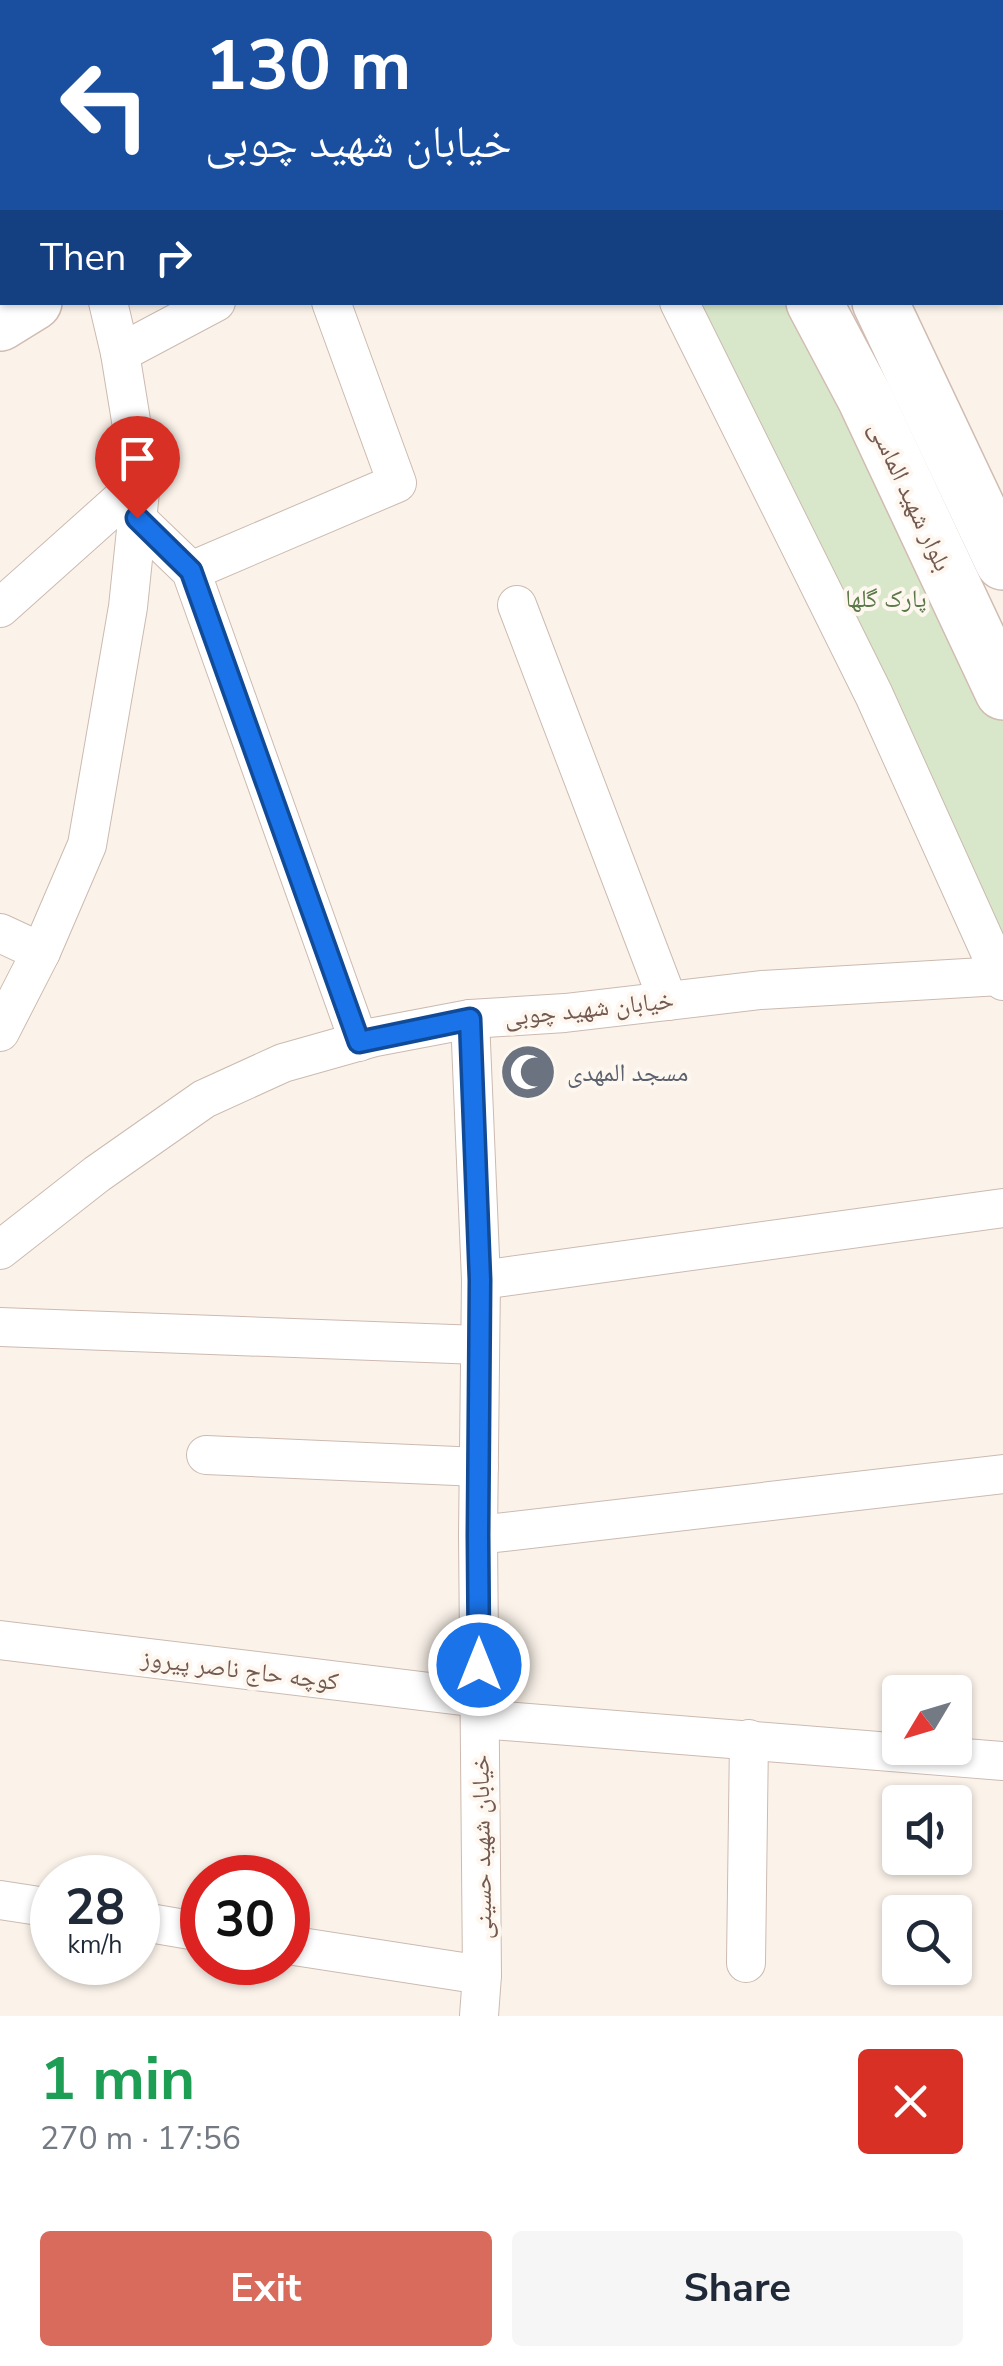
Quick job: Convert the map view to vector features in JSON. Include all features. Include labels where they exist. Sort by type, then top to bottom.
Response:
[{"type":"main road","points":[[0,324],[29,305]]},
{"type":"main road","name":"بلوار شهید الماسی","points":[[816,305],[866,398],[1003,692]]},
{"type":"main road","points":[[882,305],[991,506],[1003,562]]},
{"type":"street","points":[[0,1032],[41,952],[86,845],[128,607],[139,500],[120,353],[109,305]]},
{"type":"street","points":[[120,353],[210,305]]},
{"type":"street","points":[[191,571],[397,484],[332,305]]},
{"type":"street","points":[[680,305],[874,695],[1002,974]]},
{"type":"street","points":[[139,500],[191,571],[359,1042]]},
{"type":"street","points":[[0,608],[139,500]]},
{"type":"street","points":[[517,604],[668,1000]]},
{"type":"street","points":[[0,933],[41,952]]},
{"type":"street","name":"خیابان شهید چوبی","points":[[0,1250],[97,1174],[204,1099],[283,1063],[359,1042],[470,1019],[565,1013],[761,990],[1002,974]]},
{"type":"street","name":"خیابان شهید حسینی","points":[[470,1019],[480,1280],[479,2016]]},
{"type":"street","points":[[480,1280],[1003,1208]]},
{"type":"street","points":[[0,1327],[480,1345]]},
{"type":"street","points":[[206,1455],[478,1467]]},
{"type":"street","points":[[478,1535],[1003,1474]]},
{"type":"street","name":"کوچه حاج ناصر پیروز","points":[[0,1640],[480,1708],[749,1739],[1003,1761]]},
{"type":"street","points":[[746,1964],[749,1739]]},
{"type":"street","points":[[0,1900],[30,1905]]},
{"type":"street","points":[[310,1949],[482,1976]]},
{"type":"green space","name":"پارک گلها","points":[[702,305],[797,305],[1003,713],[1003,946],[822,589]]},
{"type":"place","name":"مسجد المهدی","points":[[528,1072]]},
{"type":"route","points":[[137,518],[191,571],[359,1042],[470,1019],[480,1280],[479,1665]]}]
